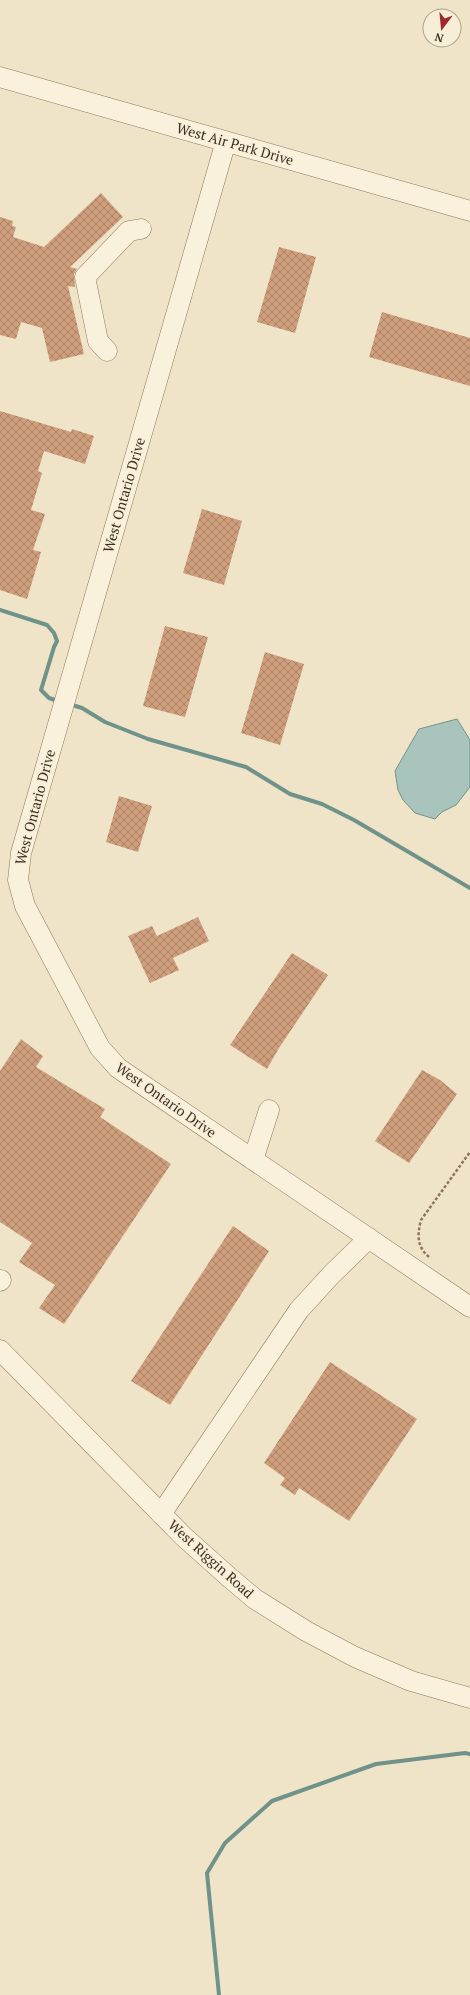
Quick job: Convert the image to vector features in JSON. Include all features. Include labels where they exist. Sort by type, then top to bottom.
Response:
[{"type":"street","name":"West Air Park Drive","points":[[0,77],[470,211]]},
{"type":"street","name":"West Ontario Drive","points":[[226,141],[21,853],[18,880],[25,906],[100,1048],[118,1068],[470,1307]]},
{"type":"street","points":[[107,351],[98,341],[85,277],[129,231],[142,229]]},
{"type":"street","points":[[253,1160],[269,1110]]},
{"type":"street","points":[[161,1514],[299,1310],[330,1275],[369,1238]]},
{"type":"street","name":"West Riggin Road","points":[[0,1350],[161,1514],[230,1578],[255,1598],[306,1631],[355,1657],[411,1681],[470,1698]]},
{"type":"path","points":[[432,1260],[422,1250],[419,1240],[418,1230],[421,1220],[470,1152]]},
{"type":"water","points":[[457,719],[470,740],[470,787],[456,805],[442,812],[435,819],[415,813],[403,800],[398,790],[395,771],[419,729]]},
{"type":"building","points":[[101,193],[123,217],[70,267],[77,269],[74,274],[75,287],[68,286],[84,354],[50,362],[42,328],[21,322],[16,339],[0,335],[0,217],[13,221],[12,226],[16,227],[13,237],[44,247]]},
{"type":"building","points":[[279,247],[316,257],[295,333],[257,322]]},
{"type":"building","points":[[382,312],[470,338],[470,386],[369,357]]},
{"type":"building","points":[[0,411],[71,432],[72,429],[94,436],[85,464],[44,451],[38,471],[42,473],[31,510],[45,514],[33,550],[41,552],[27,599],[0,590]]},
{"type":"building","points":[[202,509],[242,521],[224,585],[183,573]]},
{"type":"building","points":[[165,626],[208,637],[185,717],[143,706]]},
{"type":"building","points":[[265,652],[304,664],[280,745],[241,733]]},
{"type":"building","points":[[119,796],[152,806],[138,852],[106,842]]},
{"type":"building","points":[[198,917],[209,941],[173,958],[179,970],[150,983],[128,936],[152,926],[157,936]]},
{"type":"building","points":[[292,953],[328,975],[279,1048],[267,1069],[230,1045]]},
{"type":"building","points":[[21,1039],[43,1056],[36,1067],[105,1109],[100,1117],[171,1164],[64,1324],[39,1308],[55,1285],[19,1262],[32,1243],[0,1222],[0,1071]]},
{"type":"building","points":[[422,1070],[440,1080],[457,1094],[409,1163],[375,1141]]},
{"type":"building","points":[[233,1226],[269,1251],[170,1405],[131,1381]]},
{"type":"building","points":[[330,1362],[417,1419],[349,1521],[299,1488],[295,1495],[280,1485],[285,1478],[264,1463]]},
{"type":"waterway","points":[[0,610],[47,625],[54,633],[57,641],[41,690],[49,698],[58,701]]},
{"type":"waterway","points":[[69,704],[82,708],[105,722],[148,739],[246,767],[290,794],[322,804],[354,820],[470,888]]},
{"type":"waterway","points":[[219,1995],[207,1873],[225,1843],[272,1801],[376,1764],[465,1753],[470,1754]]}]
